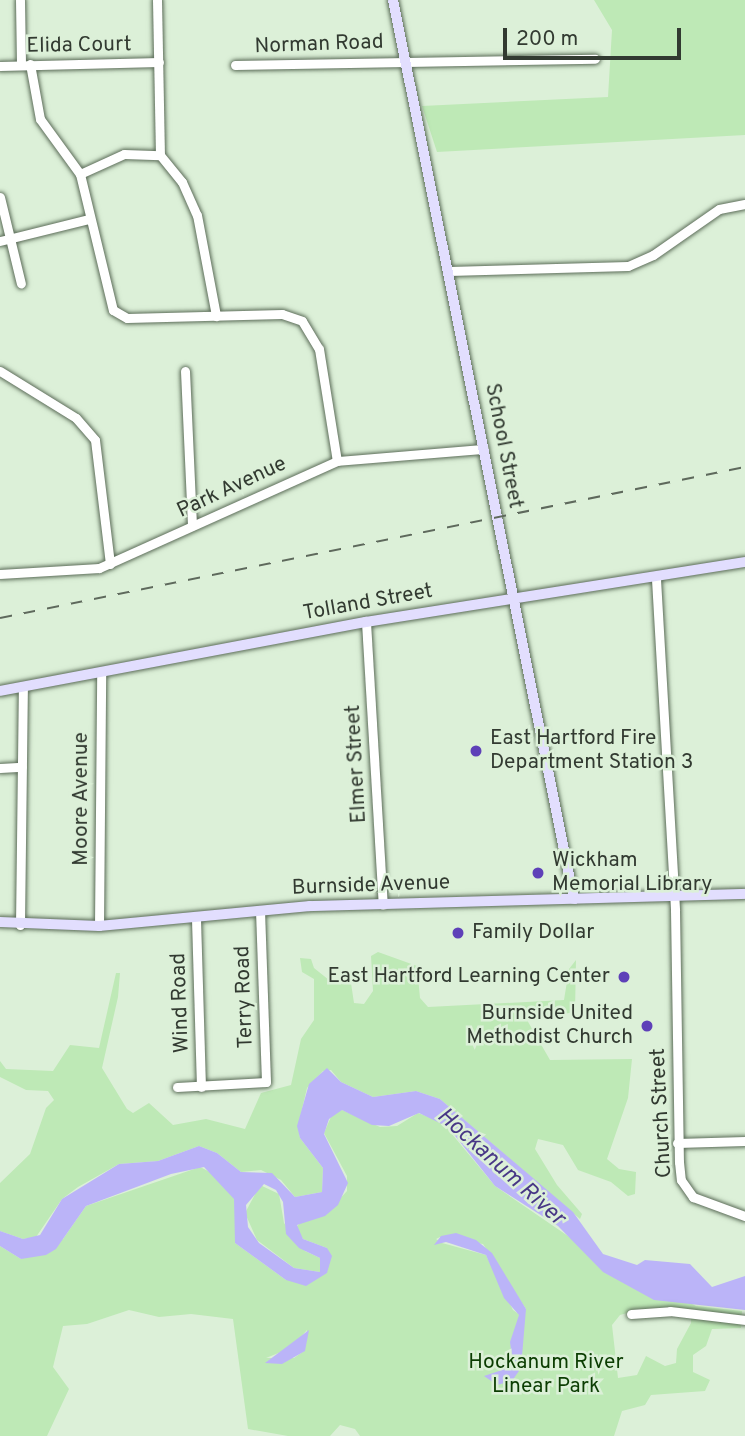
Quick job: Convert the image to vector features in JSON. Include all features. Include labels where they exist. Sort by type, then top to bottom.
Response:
[{"type":"main road","name":"School Street","points":[[393,0],[574,899]]},
{"type":"main road","name":"Tolland Street","points":[[0,691],[366,622],[513,598],[656,579],[745,562]]},
{"type":"main road","name":"Burnside Avenue","points":[[0,922],[20,925],[99,926],[260,911],[383,904],[745,894]]},
{"type":"street","points":[[20,0],[26,64],[40,119],[80,174],[110,301],[118,316],[282,314],[310,329],[319,349],[337,461]]},
{"type":"street","points":[[157,0],[160,155],[182,182],[197,215],[216,316]]},
{"type":"street","name":"Norman Road","points":[[235,65],[405,59],[595,59]]},
{"type":"street","name":"Elida Court","points":[[0,66],[159,62]]},
{"type":"street","points":[[80,174],[124,154],[160,155]]},
{"type":"street","points":[[0,197],[21,285]]},
{"type":"street","points":[[449,271],[628,266],[653,255],[719,209],[745,204]]},
{"type":"street","points":[[0,241],[89,219]]},
{"type":"street","points":[[185,371],[192,526]]},
{"type":"street","points":[[0,372],[76,418],[95,440],[110,564]]},
{"type":"street","name":"Park Avenue","points":[[0,574],[83,571],[110,564],[337,461],[484,449]]},
{"type":"street","name":"Church Street","points":[[656,579],[673,897],[677,1143],[681,1180],[693,1197],[745,1216]]},
{"type":"street","name":"Elmer Street","points":[[366,622],[383,904]]},
{"type":"street","name":"Moore Avenue","points":[[99,926],[101,672]]},
{"type":"street","points":[[20,925],[23,687]]},
{"type":"street","points":[[0,768],[22,766]]},
{"type":"street","name":"Terry Road","points":[[201,1087],[266,1082],[260,911]]},
{"type":"street","name":"Wind Road","points":[[196,919],[201,1087]]},
{"type":"street","points":[[177,1087],[201,1087]]},
{"type":"street","points":[[677,1143],[745,1140]]},
{"type":"street","points":[[631,1314],[670,1311],[745,1320]]},
{"type":"green space","points":[[594,0],[745,0],[745,135],[437,152],[422,106],[608,97],[612,30]]},
{"type":"green space","points":[[378,952],[417,966],[420,998],[428,1007],[564,1000],[569,969],[576,960],[575,1012],[527,1020],[550,1060],[632,1059],[628,1098],[607,1159],[619,1169],[636,1172],[635,1194],[628,1196],[611,1182],[578,1170],[563,1145],[538,1139],[535,1149],[557,1185],[582,1214],[580,1219],[440,1099],[416,1091],[373,1097],[341,1082],[331,1070],[323,1071],[307,1088],[298,1126],[300,1138],[323,1168],[322,1192],[295,1197],[281,1180],[261,1170],[241,1172],[217,1153],[199,1146],[158,1161],[119,1164],[62,1199],[36,1237],[23,1239],[0,1231],[0,1183],[30,1154],[46,1108],[54,1100],[48,1091],[26,1090],[0,1077],[0,1061],[6,1069],[53,1071],[70,1045],[99,1048],[116,973],[120,973],[118,997],[102,1068],[127,1109],[133,1113],[149,1103],[173,1125],[206,1119],[245,1129],[261,1093],[291,1085],[301,1039],[314,1020],[314,979],[302,972],[300,958],[311,959],[314,968],[329,980],[351,983],[354,1003],[364,1004],[373,991],[371,956]]},
{"type":"green space","name":"Hockanum River Linear Park","points":[[342,1110],[380,1127],[397,1126],[418,1113],[442,1122],[495,1186],[587,1249],[696,1306],[742,1311],[741,1328],[712,1329],[706,1346],[693,1355],[693,1372],[710,1380],[705,1391],[651,1395],[645,1405],[622,1411],[614,1436],[360,1436],[355,1429],[340,1425],[330,1436],[288,1436],[248,1429],[233,1319],[191,1314],[159,1317],[129,1310],[87,1324],[63,1326],[53,1367],[69,1389],[47,1436],[0,1436],[0,1246],[21,1259],[63,1239],[86,1206],[200,1167],[214,1174],[235,1199],[235,1243],[286,1280],[327,1273],[327,1248],[303,1239],[296,1227],[302,1221],[325,1215],[347,1191],[347,1176],[324,1133],[333,1112]],"holes":[[[440,1237],[483,1244],[526,1309],[520,1315],[513,1310],[486,1255],[442,1243],[436,1239]],[[642,1309],[691,1315],[691,1323],[677,1349],[676,1363],[665,1366],[646,1356],[637,1375],[618,1378],[612,1325],[620,1315]],[[307,1330],[304,1351],[294,1358],[266,1358],[291,1348]]]},
{"type":"green space","points":[[260,1185],[279,1194],[284,1223],[305,1251],[320,1258],[320,1272],[294,1268],[257,1240],[245,1213]]},
{"type":"water","name":"Hockanum River","points":[[327,1068],[341,1082],[373,1097],[416,1091],[440,1099],[573,1212],[603,1254],[637,1265],[645,1260],[690,1264],[712,1287],[745,1276],[745,1310],[654,1300],[603,1272],[558,1226],[495,1186],[448,1127],[419,1113],[389,1126],[372,1125],[342,1110],[329,1119],[324,1134],[348,1183],[338,1205],[325,1216],[297,1225],[303,1239],[327,1248],[332,1256],[327,1273],[306,1286],[286,1280],[235,1243],[234,1199],[204,1167],[171,1174],[86,1206],[56,1249],[46,1255],[21,1259],[0,1246],[0,1231],[23,1239],[40,1235],[62,1199],[119,1164],[158,1161],[199,1146],[217,1153],[241,1172],[272,1173],[295,1197],[322,1192],[323,1168],[300,1138],[297,1126],[309,1084]],"holes":[[[264,1184],[276,1190],[283,1202],[286,1234],[299,1248],[320,1258],[320,1272],[294,1268],[259,1243],[248,1227],[246,1205]]]},
{"type":"water","points":[[456,1233],[476,1240],[492,1253],[526,1309],[521,1368],[512,1381],[497,1385],[484,1376],[502,1370],[512,1357],[510,1342],[519,1315],[504,1298],[486,1255],[446,1242],[434,1245],[441,1236]]},
{"type":"water","points":[[309,1330],[305,1351],[282,1364],[265,1363]]},
{"type":"railway","points":[[0,618],[745,467]]},
{"type":"place","name":"East Hartford Fire Department Station 3","points":[[476,751]]},
{"type":"place","name":"Wickham Memorial Library","points":[[538,873]]},
{"type":"place","name":"Family Dollar","points":[[458,933]]},
{"type":"place","name":"East Hartford Learning Center","points":[[624,977]]},
{"type":"place","name":"Burnside United Methodist Church","points":[[647,1026]]}]
